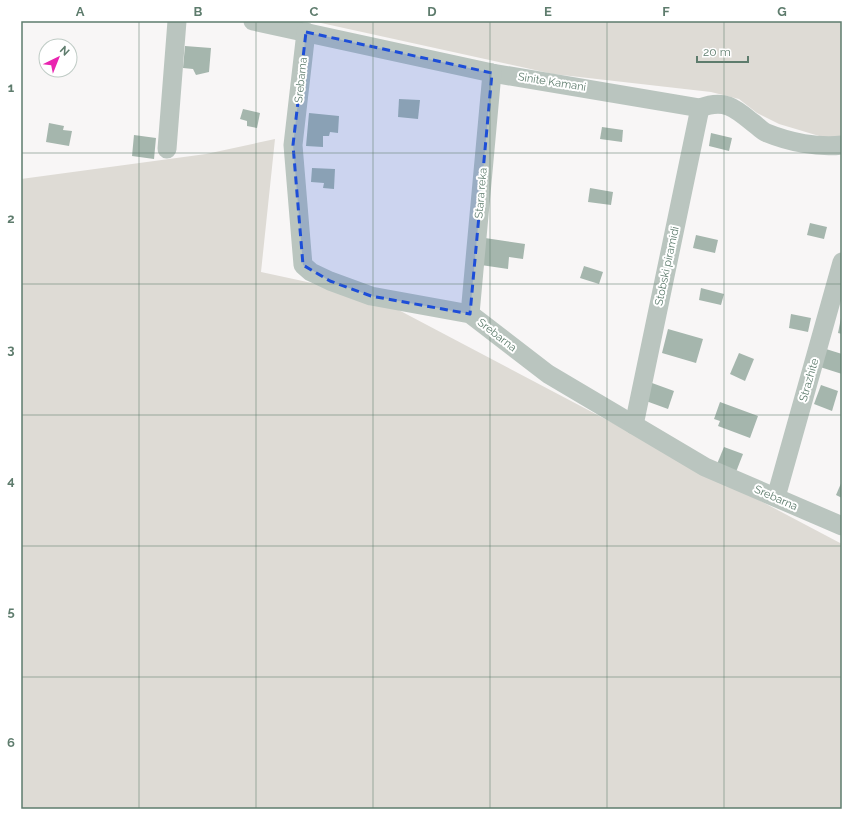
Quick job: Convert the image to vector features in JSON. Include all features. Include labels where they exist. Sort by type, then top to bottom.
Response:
[{"type":"street","points":[[167,149],[177,21]]},
{"type":"street","name":"Sinite Kamani","points":[[253,21],[492,73],[700,108],[719,103],[734,108],[765,133],[789,140],[832,146],[842,145]]},
{"type":"street","name":"Srebarna","points":[[306,32],[294,146],[303,265],[311,272],[330,281],[371,296],[470,314],[548,374],[705,467],[842,526]]},
{"type":"street","name":"Stara reka","points":[[470,314],[492,73]]},
{"type":"street","name":"Stobski piramidi","points":[[634,425],[700,108]]},
{"type":"street","name":"Strazhite","points":[[776,497],[842,262]]},
{"type":"highlighted area","points":[[306,32],[492,73],[470,314],[371,296],[330,281],[303,265],[293,145]]},
{"type":"shaded area","points":[[312,21],[842,21],[842,136],[826,138],[779,124],[757,113],[739,99],[711,92],[553,74]]},
{"type":"shaded area","points":[[275,139],[261,272],[372,296],[842,544],[842,809],[21,809],[21,179],[206,154]]},
{"type":"building","points":[[185,46],[211,48],[209,72],[196,75],[193,69],[183,68]]},
{"type":"building","points":[[399,99],[420,100],[418,119],[398,117]]},
{"type":"building","points":[[243,109],[260,113],[257,128],[247,126],[247,121],[240,119]]},
{"type":"building","points":[[309,113],[339,116],[338,133],[330,132],[329,136],[323,136],[323,147],[306,146]]},
{"type":"building","points":[[49,123],[64,126],[63,130],[72,131],[69,146],[46,142]]},
{"type":"building","points":[[602,127],[623,130],[622,142],[600,139]]},
{"type":"building","points":[[711,133],[732,138],[729,151],[709,146]]},
{"type":"building","points":[[134,135],[156,138],[154,159],[132,156]]},
{"type":"building","points":[[312,168],[335,169],[334,189],[323,188],[324,183],[311,182]]},
{"type":"building","points":[[590,188],[613,192],[611,205],[588,202]]},
{"type":"building","points":[[810,223],[827,227],[824,239],[807,235]]},
{"type":"building","points":[[696,235],[718,240],[715,253],[693,248]]},
{"type":"building","points":[[485,238],[525,244],[523,259],[509,257],[508,269],[481,265]]},
{"type":"building","points":[[584,266],[603,272],[599,284],[580,278]]},
{"type":"building","points":[[701,288],[724,294],[721,305],[699,300]]},
{"type":"building","points":[[791,314],[811,318],[808,332],[789,328]]},
{"type":"building","points":[[842,318],[842,334],[838,333]]},
{"type":"building","points":[[668,329],[703,339],[696,363],[662,353]]},
{"type":"building","points":[[826,349],[842,354],[842,374],[820,367]]},
{"type":"building","points":[[739,353],[754,359],[745,381],[730,374]]},
{"type":"building","points":[[652,383],[674,391],[668,409],[646,401]]},
{"type":"building","points":[[821,385],[838,391],[832,411],[814,404]]},
{"type":"building","points":[[720,402],[758,416],[750,438],[718,426],[720,421],[714,419]]},
{"type":"building","points":[[724,447],[743,454],[736,472],[717,464]]},
{"type":"building","points":[[842,481],[842,498],[836,495]]}]
